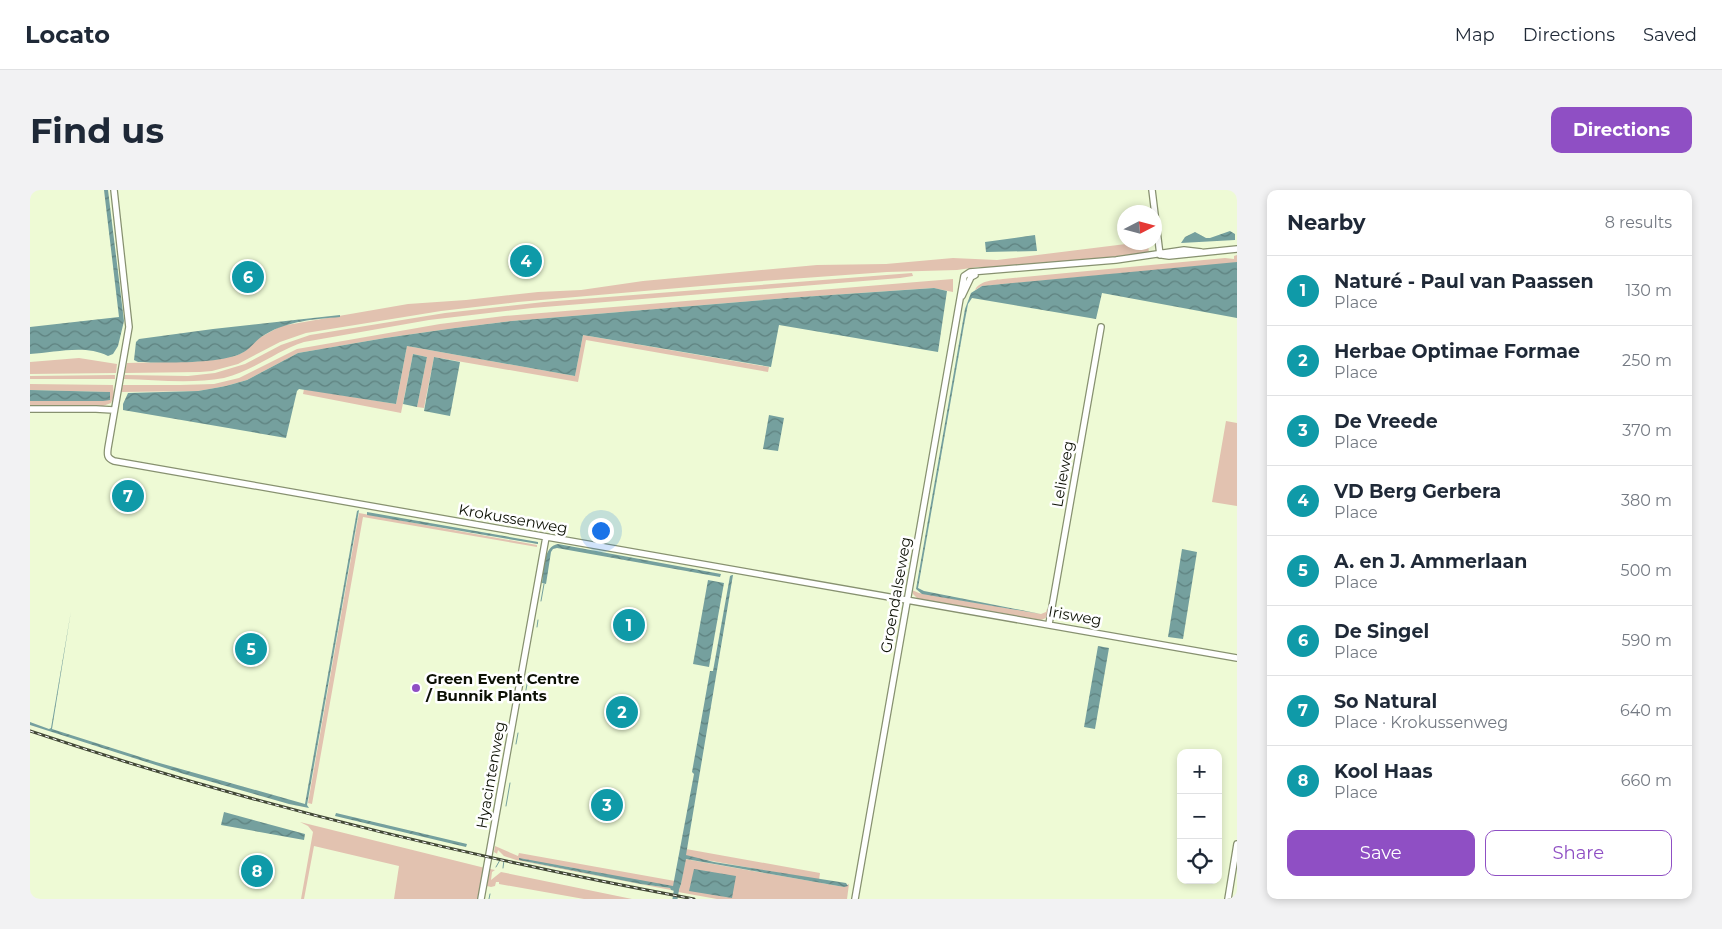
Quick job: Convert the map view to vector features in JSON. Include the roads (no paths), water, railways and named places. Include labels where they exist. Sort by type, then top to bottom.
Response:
[{"type":"street","points":[[30,409],[113,410],[129,327],[114,190]]},
{"type":"street","points":[[1152,190],[1160,255]]},
{"type":"street","points":[[964,276],[970,272],[1160,255],[1184,250],[1201,252],[1237,249]]},
{"type":"street","points":[[964,276],[984,274],[988,271]]},
{"type":"street","name":"Groendalseweg","points":[[962,296],[971,276],[976,275]]},
{"type":"street","name":"Groendalseweg","points":[[855,899],[964,276]]},
{"type":"street","name":"Lelieweg","points":[[1049,624],[1101,327]]},
{"type":"street","name":"Krokussenweg","points":[[113,410],[107,455],[109,459],[114,461],[908,600]]},
{"type":"street","name":"Hyacintenweg","points":[[481,899],[546,537]]},
{"type":"street","name":"Irisweg","points":[[908,600],[1237,658]]},
{"type":"street","points":[[1228,899],[1237,844]]},
{"type":"water","points":[[104,190],[108,190],[124,321],[118,346],[113,354],[108,356],[89,350],[30,354],[30,327],[119,317]]},
{"type":"water","points":[[1230,231],[1235,234],[1235,240],[1181,243],[1185,237],[1195,232],[1210,238]]},
{"type":"water","points":[[1035,235],[1037,251],[986,252],[985,242]]},
{"type":"water","points":[[1237,262],[1237,318],[1102,293],[1096,319],[972,298],[968,304],[964,325],[918,588],[924,591],[1041,614],[922,594],[916,589],[965,309],[971,293],[982,286]]},
{"type":"water","points":[[934,288],[947,291],[938,352],[779,325],[771,367],[583,335],[575,376],[407,346],[396,404],[299,389],[286,438],[123,410],[123,404],[128,393],[198,391],[226,386],[247,380],[298,353],[385,338],[512,321]]},
{"type":"water","points":[[340,315],[340,317],[292,323],[283,326],[262,336],[245,351],[232,357],[206,361],[161,363],[138,362],[134,360],[136,342],[139,339]]},
{"type":"water","points":[[413,354],[427,357],[417,407],[403,404]]},
{"type":"water","points":[[434,357],[460,362],[450,416],[424,411]]},
{"type":"water","points":[[30,390],[110,392],[110,400],[30,401]]},
{"type":"water","points":[[769,415],[784,418],[778,451],[763,449]]},
{"type":"water","points":[[359,510],[307,805],[309,808],[184,774],[30,725],[30,722],[49,729],[51,728],[71,611],[52,729],[156,762],[305,804],[357,511]]},
{"type":"water","points":[[367,512],[538,542],[538,544],[367,515]]},
{"type":"water","points":[[558,544],[721,574],[720,577],[557,548],[551,552],[546,584],[542,583],[549,549]]},
{"type":"water","points":[[1182,549],[1197,552],[1183,639],[1168,637]]},
{"type":"water","points":[[733,575],[686,855],[714,862],[846,883],[848,886],[844,887],[686,859],[678,892],[670,888],[519,860],[519,858],[673,886],[694,774],[692,772],[710,671],[713,671],[730,576]]},
{"type":"water","points":[[708,580],[724,583],[709,667],[693,664]]},
{"type":"water","points":[[1098,646],[1109,648],[1095,729],[1084,727]]},
{"type":"water","points":[[224,812],[305,834],[304,840],[221,825]]},
{"type":"water","points":[[336,813],[467,844],[466,847],[335,816]]},
{"type":"water","points":[[694,869],[736,876],[732,898],[689,891]]},
{"type":"waterway","points":[[541,601],[544,584]]},
{"type":"waterway","points":[[537,627],[538,620]]},
{"type":"waterway","points":[[524,701],[529,673]]},
{"type":"waterway","points":[[516,744],[518,733]]},
{"type":"waterway","points":[[506,806],[510,783]]},
{"type":"waterway","points":[[496,867],[500,860]]},
{"type":"waterway","points":[[503,868],[504,860]]},
{"type":"waterway","points":[[675,899],[677,886]]},
{"type":"waterway","points":[[489,899],[490,894]]},
{"type":"railway","points":[[30,731],[194,782],[359,827],[442,847],[694,899]]},
{"type":"place","name":"VD Berg Gerbera","points":[[526,261]]},
{"type":"place","name":"De Singel","points":[[248,277]]},
{"type":"place","name":"So Natural","points":[[128,496]]},
{"type":"place","name":"Naturé - Paul van Paassen","points":[[629,625]]},
{"type":"place","name":"A. en J. Ammerlaan","points":[[251,649]]},
{"type":"place","name":"Green Event Centre / Bunnik Plants","points":[[416,688]]},
{"type":"place","name":"Herbae Optimae Formae","points":[[622,712]]},
{"type":"place","name":"De Vreede","points":[[607,805]]},
{"type":"place","name":"Kool Haas","points":[[257,871]]}]
